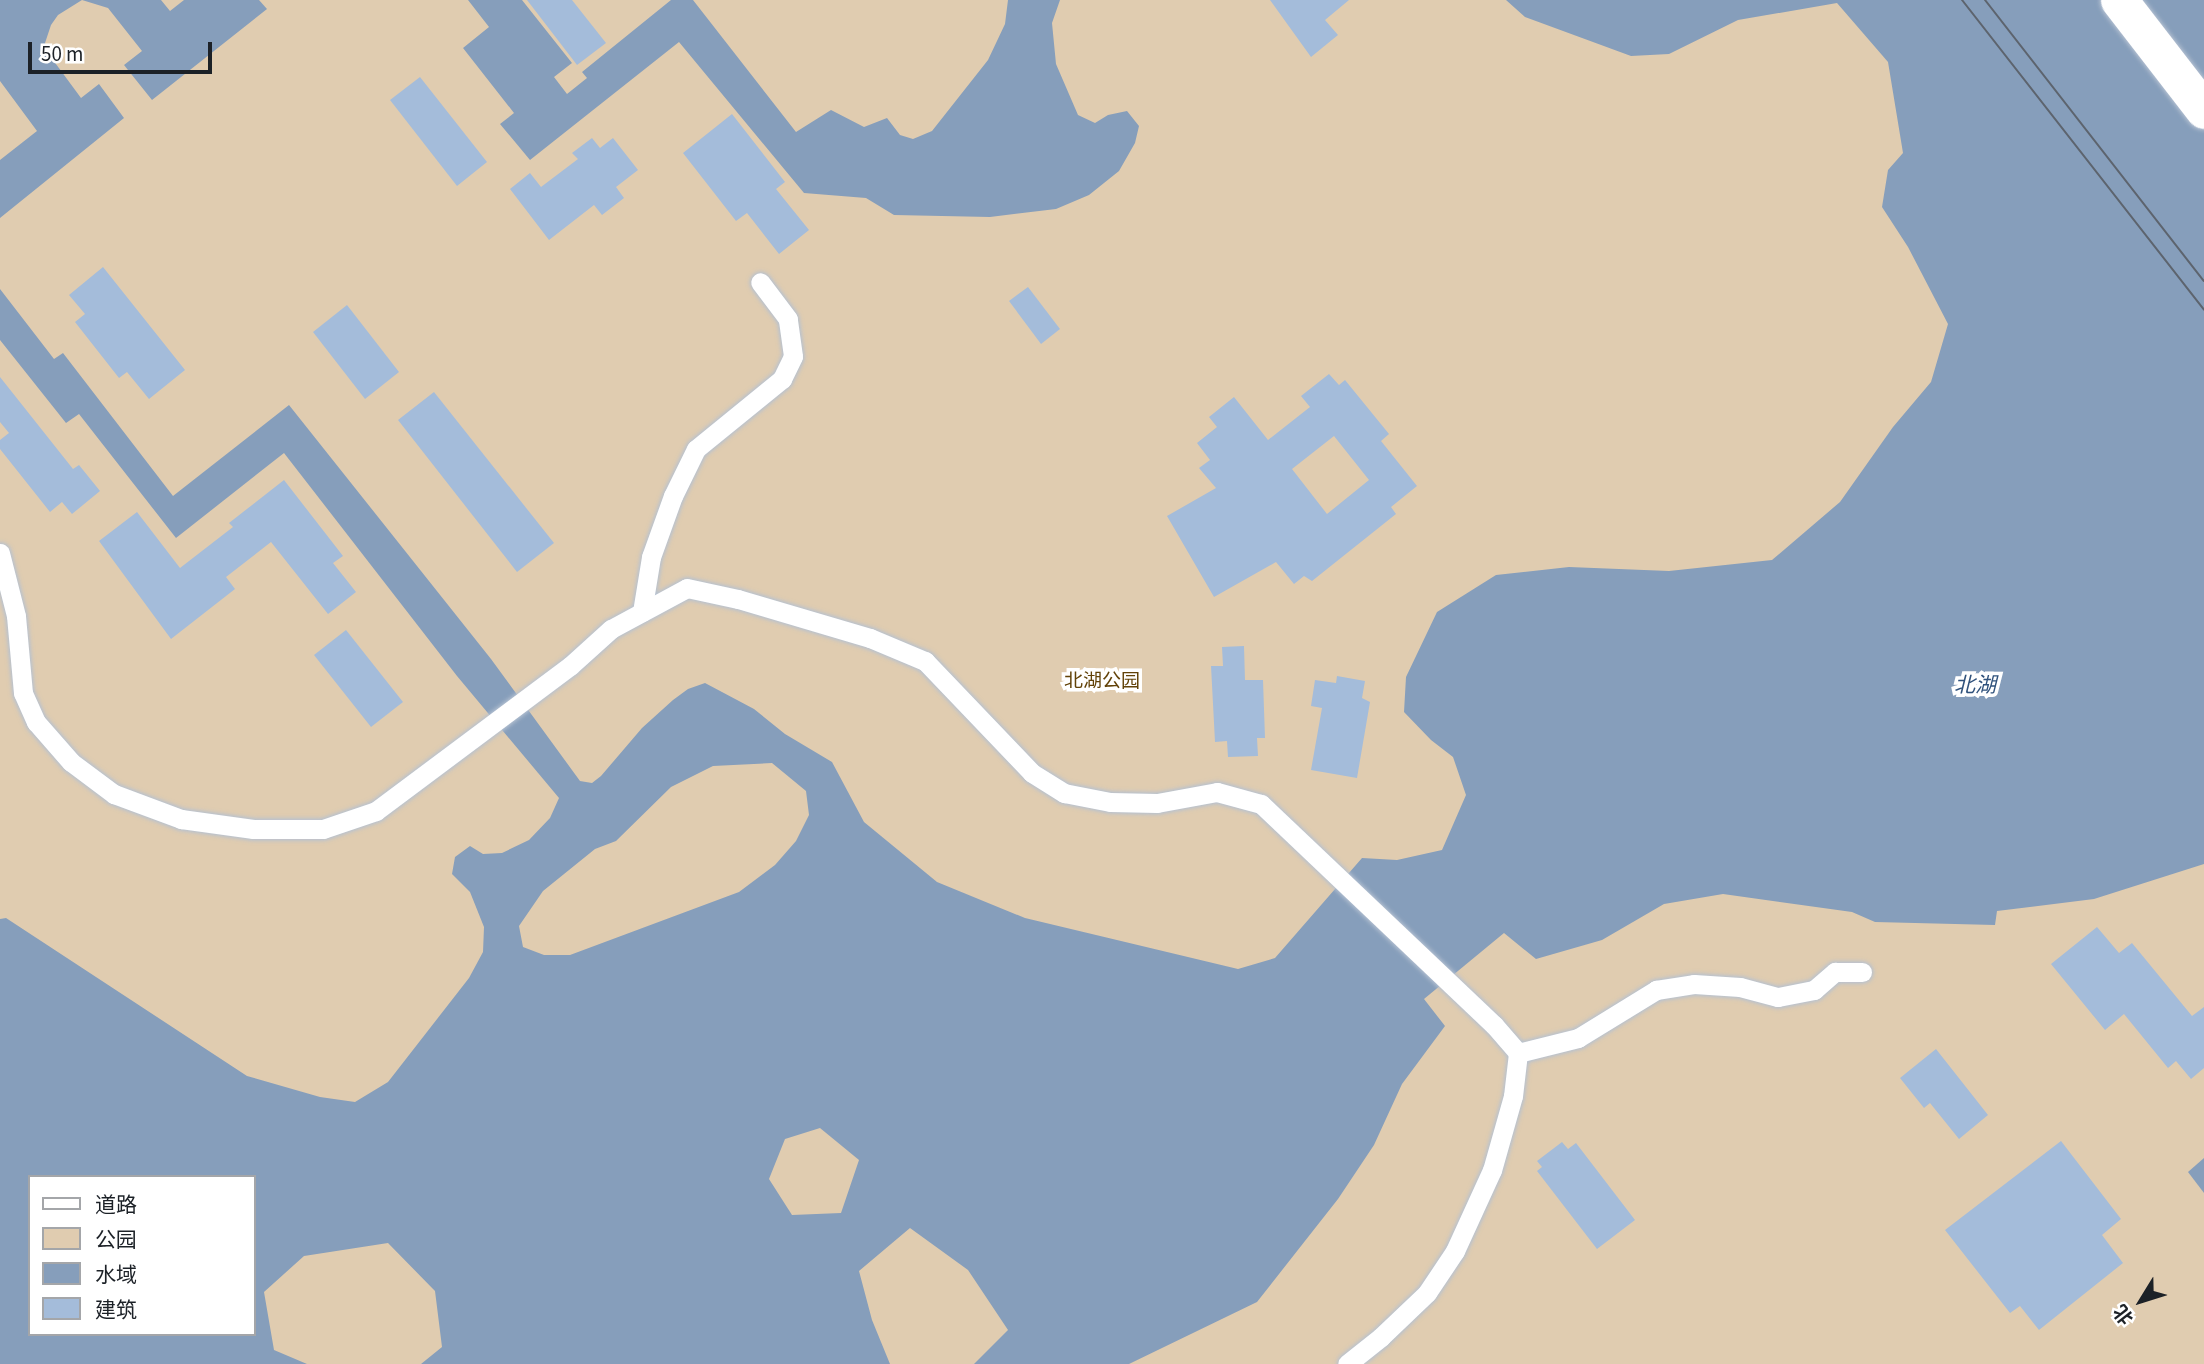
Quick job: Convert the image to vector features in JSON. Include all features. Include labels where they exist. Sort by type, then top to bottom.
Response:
[{"type":"highway","points":[[2119,0],[2204,110]]},
{"type":"street","points":[[642,612],[651,556],[673,496],[696,449],[782,379],[793,356],[788,319],[760,282]]},
{"type":"street","points":[[0,553],[16,616],[23,693],[36,722],[71,762],[114,794],[181,819],[253,829],[323,829],[376,811],[570,666],[611,629],[687,588],[738,599],[870,638],[925,661],[1032,773],[1064,793],[1110,802],[1157,803],[1217,792],[1261,804],[1494,1024],[1518,1053],[1513,1096],[1492,1170],[1455,1251],[1427,1293],[1381,1337],[1347,1364]]},
{"type":"street","points":[[1518,1053],[1578,1038],[1656,990],[1694,984],[1740,987],[1778,997],[1814,990],[1835,972],[1862,972]]},
{"type":"green space","name":"北湖公园","points":[[0,0],[2204,0],[2204,1364],[0,1364]]},
{"type":"water","points":[[0,0],[82,0],[58,15],[51,25],[45,43],[53,60],[81,98],[99,84],[124,118],[0,218],[0,160],[37,131],[0,81]]},
{"type":"water","points":[[82,0],[161,0],[170,11],[184,0],[259,0],[267,9],[152,100],[124,65],[142,51],[108,8]]},
{"type":"water","points":[[468,0],[522,0],[572,63],[554,77],[567,94],[587,78],[582,72],[671,0],[693,0],[796,132],[831,110],[864,127],[887,118],[900,135],[913,139],[932,131],[988,60],[1005,24],[1008,0],[1060,0],[1052,23],[1056,64],[1078,115],[1095,123],[1108,115],[1127,111],[1139,126],[1135,143],[1119,171],[1089,195],[1056,209],[990,217],[894,215],[866,198],[804,193],[679,42],[530,160],[500,124],[514,113],[463,48],[489,27]]},
{"type":"water","name":"北湖","points":[[1506,0],[2204,0],[2204,864],[2094,899],[1997,911],[1995,925],[1875,922],[1852,912],[1723,894],[1664,904],[1602,940],[1536,959],[1504,933],[1424,999],[1445,1026],[1402,1084],[1374,1145],[1338,1199],[1257,1302],[1129,1364],[974,1364],[1008,1330],[968,1270],[910,1228],[859,1271],[872,1320],[890,1364],[421,1364],[442,1347],[435,1291],[388,1243],[304,1256],[264,1292],[274,1350],[307,1364],[0,1364],[0,919],[6,918],[247,1076],[320,1097],[355,1102],[388,1082],[469,978],[483,952],[484,927],[470,892],[452,874],[455,857],[470,846],[483,854],[502,853],[529,840],[550,818],[559,798],[457,676],[284,453],[176,538],[79,414],[66,423],[0,340],[0,289],[54,359],[63,353],[173,496],[289,405],[491,659],[580,781],[592,783],[601,776],[642,728],[673,700],[688,689],[705,683],[754,709],[785,734],[832,762],[864,822],[937,882],[1025,918],[1238,969],[1275,958],[1362,858],[1397,860],[1442,850],[1466,795],[1453,757],[1431,740],[1404,712],[1406,677],[1437,612],[1496,575],[1569,567],[1669,571],[1772,560],[1840,502],[1893,427],[1931,382],[1948,324],[1908,247],[1882,207],[1888,170],[1903,153],[1888,62],[1837,3],[1738,20],[1669,54],[1631,56],[1525,17]],"holes":[[[772,763],[806,791],[809,815],[796,841],[775,865],[739,892],[570,955],[544,955],[523,947],[519,926],[543,891],[595,849],[616,841],[671,787],[713,766]],[[820,1128],[859,1160],[841,1213],[792,1215],[769,1179],[785,1139]]]},
{"type":"water","points":[[2204,1158],[2204,1193],[2188,1172]]},
{"type":"building","points":[[527,0],[572,0],[606,43],[577,65]]},
{"type":"building","points":[[1270,0],[1349,0],[1325,20],[1338,35],[1311,57]]},
{"type":"building","points":[[420,77],[487,162],[457,186],[390,100]]},
{"type":"building","points":[[732,114],[785,182],[776,189],[809,230],[779,254],[747,213],[736,221],[683,153]]},
{"type":"building","points":[[592,138],[600,148],[613,138],[638,170],[616,187],[624,198],[602,215],[594,205],[549,240],[510,189],[530,173],[541,187],[578,159],[572,153]]},
{"type":"building","points":[[103,267],[185,370],[149,399],[127,372],[119,378],[75,322],[85,314],[69,295]]},
{"type":"building","points":[[1028,287],[1060,329],[1041,344],[1009,301]]},
{"type":"building","points":[[347,305],[399,372],[365,399],[313,332]]},
{"type":"building","points":[[1329,374],[1339,385],[1345,380],[1389,434],[1381,441],[1417,486],[1391,507],[1396,514],[1312,581],[1304,576],[1294,584],[1276,562],[1214,597],[1167,516],[1216,488],[1199,468],[1210,460],[1197,443],[1217,427],[1209,417],[1234,397],[1268,440],[1310,407],[1301,396]],"holes":[[[1334,436],[1369,480],[1327,514],[1292,469]]]},
{"type":"building","points":[[0,377],[73,469],[79,465],[100,491],[72,514],[62,502],[50,512],[0,449],[0,440],[9,433],[0,422]]},
{"type":"building","points":[[434,392],[554,543],[517,572],[398,420]]},
{"type":"building","points":[[284,480],[343,556],[333,563],[356,592],[328,614],[271,542],[226,577],[235,589],[171,639],[99,541],[137,512],[180,568],[233,527],[229,523]]},
{"type":"building","points":[[346,630],[403,702],[371,727],[314,655]]},
{"type":"building","points":[[1244,646],[1245,680],[1263,680],[1265,738],[1257,738],[1258,756],[1228,757],[1227,741],[1215,742],[1211,666],[1223,666],[1222,647]]},
{"type":"building","points":[[1337,676],[1365,681],[1362,698],[1370,702],[1357,778],[1311,770],[1322,708],[1311,706],[1315,680],[1336,683]]},
{"type":"building","points":[[2097,927],[2119,953],[2132,943],[2192,1016],[2204,1007],[2204,1068],[2191,1079],[2176,1061],[2168,1068],[2124,1014],[2105,1030],[2051,964]]},
{"type":"building","points":[[1936,1049],[1988,1115],[1959,1139],[1930,1103],[1924,1108],[1900,1078]]},
{"type":"building","points":[[2061,1141],[2121,1219],[2102,1235],[2123,1263],[2039,1330],[2020,1306],[2010,1313],[1945,1230]]},
{"type":"building","points":[[1562,1142],[1568,1149],[1576,1143],[1635,1220],[1597,1249],[1537,1171],[1542,1167],[1537,1161]]},
{"type":"tram line","points":[[1962,0],[2204,310]]},
{"type":"tram line","points":[[1985,0],[2204,281]]}]
